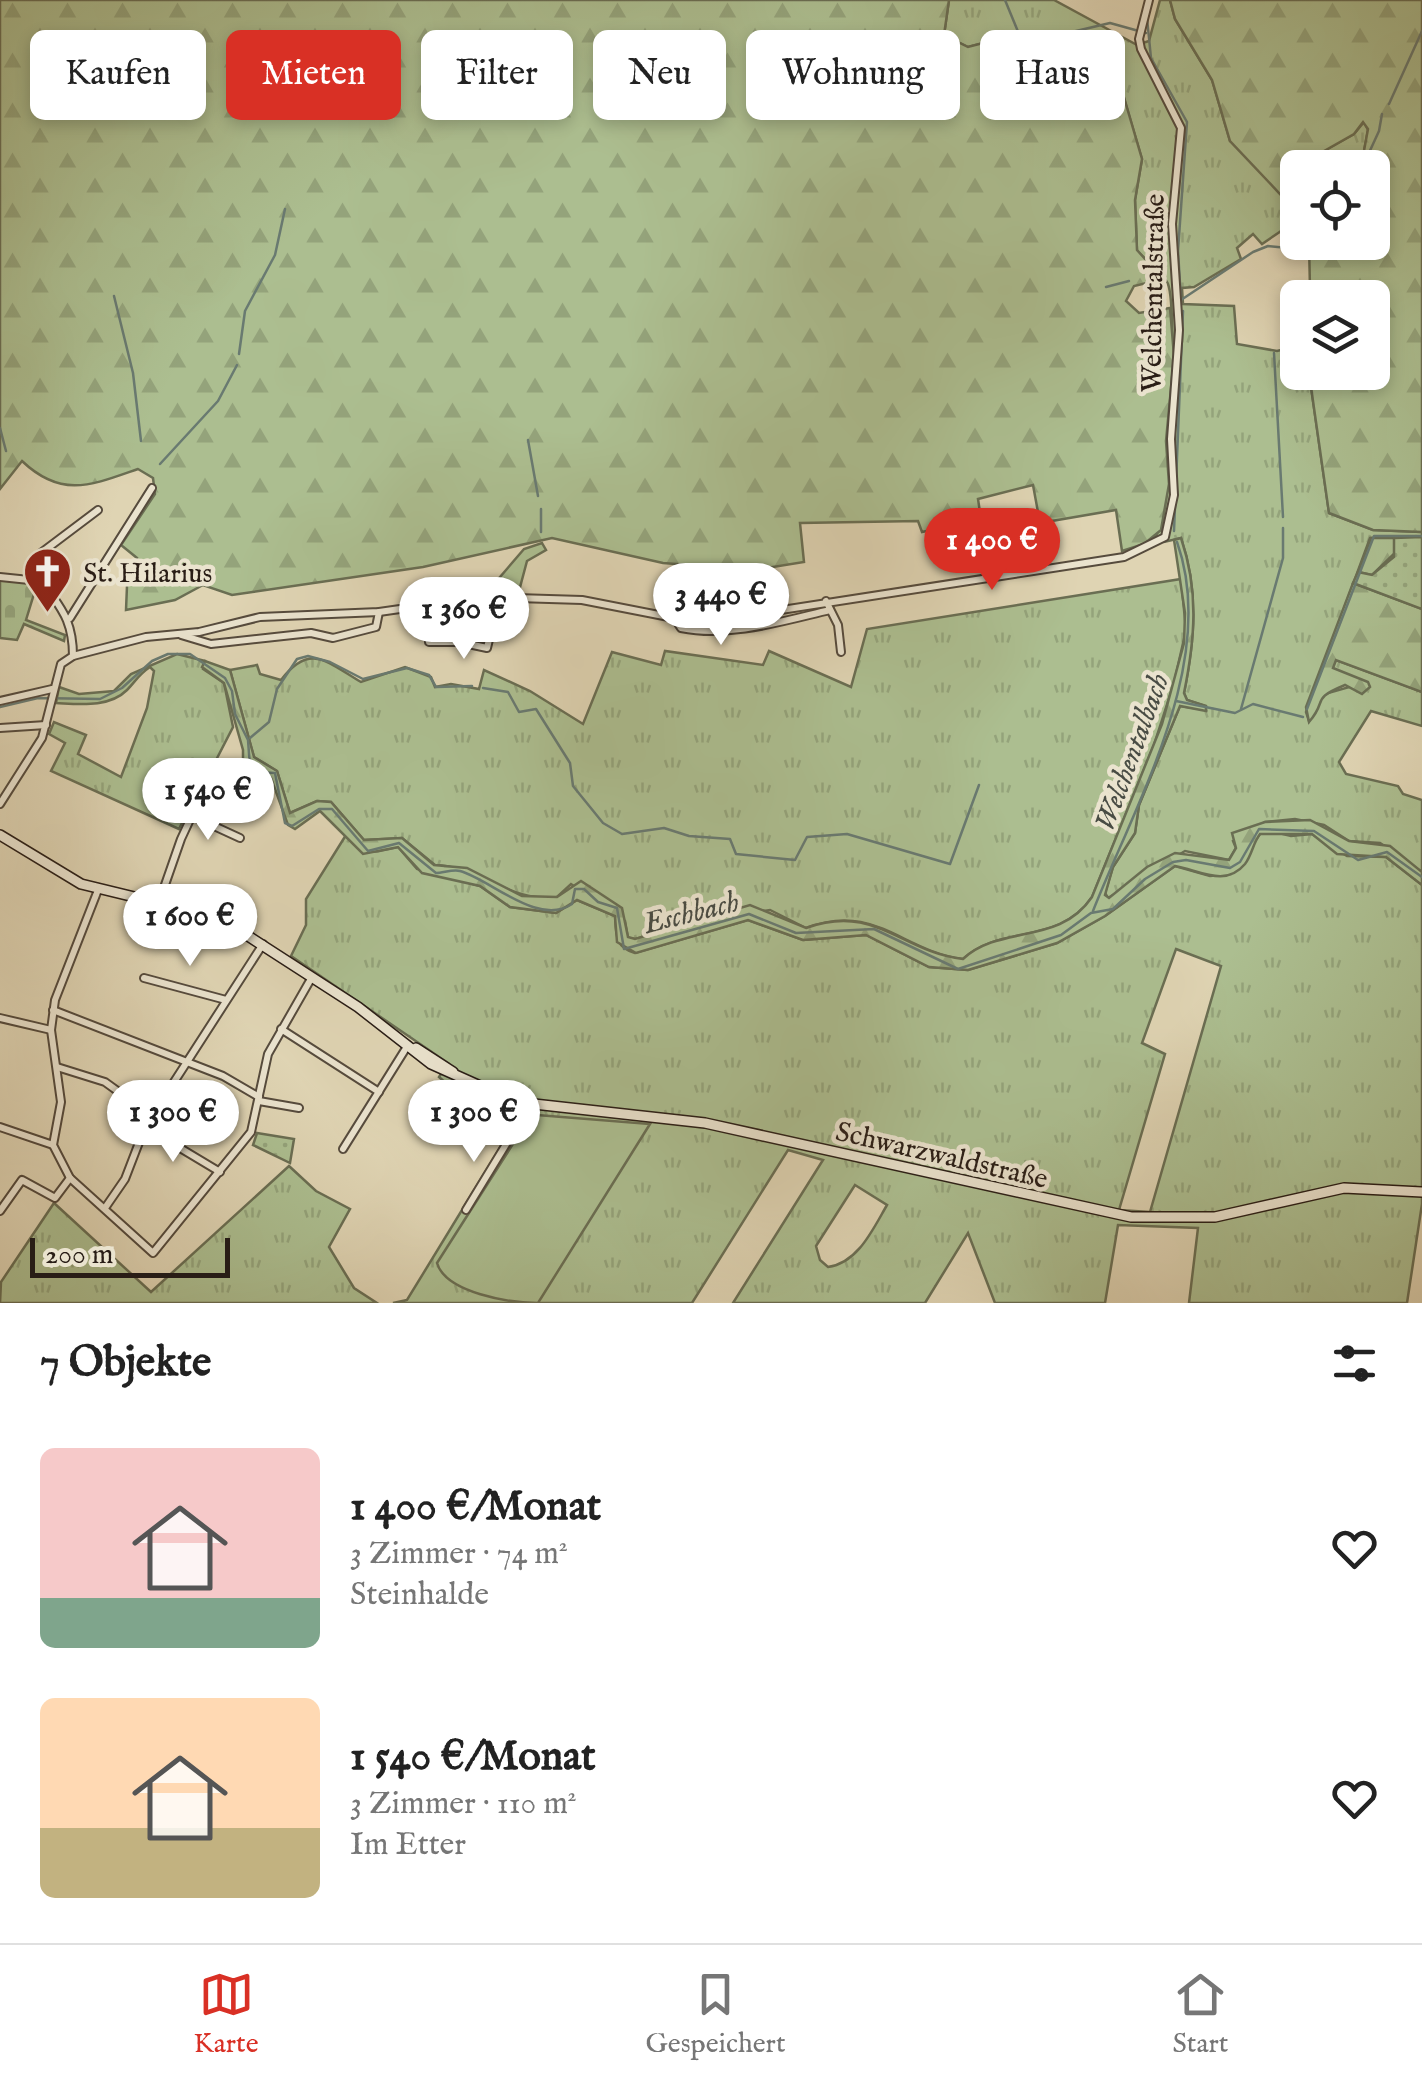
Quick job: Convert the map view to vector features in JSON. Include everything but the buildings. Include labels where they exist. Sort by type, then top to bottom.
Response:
[{"type":"main road","name":"Schwarzwaldstraße","points":[[0,836],[64,876],[98,890],[159,902],[210,918],[263,944],[411,1045],[431,1064],[504,1099],[705,1123],[1131,1217],[1215,1217],[1344,1188],[1422,1192]]},
{"type":"street","name":"Welchentalstraße","points":[[826,600],[1124,557],[1164,537],[1174,496],[1170,439],[1179,330],[1172,224],[1181,128],[1141,49],[1149,0]]},
{"type":"street","points":[[70,618],[152,488]]},
{"type":"street","points":[[73,656],[70,618],[39,581],[36,560],[41,551],[98,510]]},
{"type":"street","points":[[0,577],[39,581]]},
{"type":"street","points":[[428,604],[429,642],[458,642],[486,648],[499,597]]},
{"type":"street","points":[[0,804],[25,770],[46,725],[56,672],[73,656],[271,616],[379,612],[499,597],[582,600],[674,618],[758,614],[826,600],[838,625],[841,652]]},
{"type":"street","points":[[674,618],[681,628],[712,630],[830,610]]},
{"type":"street","points":[[175,634],[211,644],[311,633],[345,638],[376,626],[379,612]]},
{"type":"street","points":[[0,700],[52,691]]},
{"type":"street","points":[[0,728],[46,725]]},
{"type":"street","points":[[159,902],[190,815],[214,768]]},
{"type":"street","points":[[190,815],[240,838]]},
{"type":"street","points":[[98,890],[62,972],[53,1010],[51,1030],[62,1102],[53,1145],[70,1178],[153,1254],[251,1132],[268,1054],[312,977]]},
{"type":"street","points":[[105,1208],[125,1179],[145,1127],[263,944]]},
{"type":"street","points":[[144,978],[226,1000]]},
{"type":"street","points":[[53,1010],[187,1061],[259,1100],[298,1108]]},
{"type":"street","points":[[0,1018],[51,1030]]},
{"type":"street","points":[[280,1029],[379,1092]]},
{"type":"street","points":[[343,1150],[411,1045]]},
{"type":"street","points":[[57,1067],[105,1082],[152,1116]]},
{"type":"street","points":[[466,1210],[530,1105]]},
{"type":"street","points":[[0,1127],[53,1145]]},
{"type":"street","points":[[145,1127],[220,1172]]},
{"type":"street","points":[[0,1212],[22,1180],[55,1198],[70,1178]]},
{"type":"green space","points":[[0,0],[949,0],[945,30],[746,30],[746,120],[960,120],[960,43],[968,47],[980,44],[980,120],[1125,120],[1125,101],[1142,159],[1135,200],[1137,250],[1163,279],[1134,286],[1126,301],[1139,313],[1170,308],[1174,356],[1166,441],[1169,484],[1161,530],[1144,544],[1122,551],[1116,510],[1040,523],[1033,485],[978,499],[981,519],[922,532],[918,521],[800,523],[804,562],[754,570],[663,563],[552,538],[423,567],[232,595],[203,585],[175,600],[126,610],[127,586],[137,558],[121,545],[155,494],[153,478],[138,469],[92,484],[64,484],[51,481],[22,461],[0,489]]},
{"type":"green space","points":[[949,0],[1054,0],[1109,30],[980,30],[980,44],[968,47],[960,43],[960,30],[945,30]]},
{"type":"green space","points":[[1160,0],[1170,0],[1175,19],[1212,80],[1230,141],[1280,175],[1280,232],[1262,244],[1253,234],[1237,248],[1241,259],[1194,287],[1182,288],[1183,304],[1234,306],[1237,344],[1280,350],[1280,390],[1311,390],[1329,513],[1373,530],[1422,532],[1422,537],[1370,538],[1306,712],[1309,721],[1321,695],[1353,686],[1332,668],[1336,660],[1422,692],[1422,726],[1371,711],[1339,762],[1346,774],[1398,786],[1403,794],[1422,800],[1422,872],[1380,843],[1349,841],[1324,825],[1295,819],[1265,822],[1233,841],[1236,848],[1229,860],[1185,851],[1108,898],[1105,893],[1113,867],[1135,833],[1139,805],[1180,706],[1206,710],[1205,706],[1187,700],[1184,693],[1193,615],[1187,558],[1181,538],[1164,542],[1155,537],[1165,494],[1171,414],[1171,302],[1168,284],[1137,251],[1135,200],[1142,159],[1125,102],[1125,38],[1137,45],[1149,41]]},
{"type":"green space","points":[[1170,0],[1422,0],[1422,532],[1373,530],[1329,513],[1311,390],[1390,390],[1390,280],[1310,280],[1309,260],[1390,260],[1390,150],[1364,150],[1368,129],[1363,122],[1354,134],[1326,150],[1280,150],[1280,194],[1230,141],[1212,80],[1175,19]]},
{"type":"green space","points":[[1364,122],[1368,130],[1364,150],[1325,150],[1354,134]]},
{"type":"green space","points":[[1422,537],[1422,609],[1353,583],[1358,572],[1372,575],[1394,557],[1394,538]]},
{"type":"green space","points":[[1181,538],[1193,596],[1191,653],[1184,693],[1187,700],[1206,706],[1206,711],[1180,706],[1139,805],[1135,833],[1113,867],[1105,895],[1109,898],[1147,867],[1175,853],[1229,860],[1236,848],[1232,833],[1265,822],[1310,820],[1349,841],[1390,846],[1422,872],[1422,885],[1386,857],[1337,854],[1312,834],[1260,834],[1245,864],[1229,875],[1212,876],[1175,866],[1105,916],[1057,943],[968,970],[929,967],[866,935],[803,940],[748,920],[636,953],[617,942],[615,916],[577,900],[556,913],[510,907],[480,886],[422,873],[398,847],[363,854],[320,811],[295,829],[288,825],[271,778],[248,778],[243,772],[243,750],[224,683],[202,667],[205,661],[230,670],[254,757],[277,771],[290,813],[317,801],[331,802],[364,840],[402,838],[434,865],[467,868],[522,896],[557,897],[581,881],[622,908],[628,937],[635,939],[750,905],[806,928],[851,921],[870,925],[941,955],[963,959],[995,941],[1063,922],[1092,897],[1162,724],[1184,643],[1185,613],[1174,540]]},
{"type":"green space","points":[[1371,538],[1394,538],[1397,551],[1372,575],[1358,572]]},
{"type":"green space","points":[[542,543],[546,550],[527,561],[519,591],[488,591],[524,549]]},
{"type":"green space","points":[[0,579],[37,584],[26,620],[65,635],[64,641],[24,624],[17,640],[0,638]]},
{"type":"green space","points":[[1181,579],[1186,630],[1174,683],[1154,745],[1092,897],[1063,922],[994,941],[963,959],[922,947],[870,924],[830,922],[806,928],[770,910],[688,922],[636,939],[628,938],[625,921],[571,884],[557,897],[525,895],[466,871],[435,865],[402,838],[364,840],[331,802],[317,801],[290,813],[277,771],[254,757],[230,670],[257,665],[260,674],[281,680],[301,661],[319,659],[361,682],[405,667],[431,677],[435,687],[451,684],[479,689],[484,670],[530,691],[583,724],[612,652],[661,665],[665,651],[763,665],[769,651],[851,687],[867,629]]},
{"type":"green space","points":[[1353,583],[1422,609],[1422,692],[1336,660],[1333,668],[1368,682],[1370,687],[1362,694],[1345,685],[1327,694],[1309,722],[1306,707]]},
{"type":"green space","points":[[177,654],[205,661],[203,669],[224,683],[233,727],[214,764],[209,760],[200,775],[202,782],[179,829],[51,771],[65,743],[49,734],[54,722],[86,735],[78,754],[121,777],[147,708],[154,671],[150,667],[120,696],[103,702],[56,703],[59,687],[79,694],[114,691],[131,674]]},
{"type":"green space","points":[[1260,834],[1312,834],[1347,856],[1386,857],[1422,885],[1422,1204],[1407,1303],[1189,1303],[1198,1228],[1118,1225],[1105,1303],[995,1303],[968,1233],[925,1303],[733,1303],[823,1160],[788,1150],[692,1303],[393,1303],[407,1300],[506,1138],[439,1077],[448,1063],[291,956],[306,925],[306,899],[346,835],[364,851],[398,847],[417,869],[480,886],[510,907],[556,913],[577,900],[615,916],[620,944],[635,953],[748,920],[803,940],[866,935],[929,967],[968,970],[1057,943],[1105,916],[1175,866],[1210,876],[1231,874]],"holes":[[[1176,949],[1221,966],[1150,1212],[1119,1210],[1165,1054],[1142,1043]],[[855,1185],[887,1205],[856,1252],[828,1267],[820,1260],[816,1246]]]},
{"type":"green space","points":[[537,1115],[650,1124],[538,1303],[496,1298],[466,1289],[453,1282],[437,1263],[527,1122]]},
{"type":"green space","points":[[257,1133],[294,1139],[290,1163],[253,1145]]},
{"type":"green space","points":[[289,1166],[316,1191],[350,1209],[329,1247],[354,1288],[377,1303],[0,1303],[1,1282],[54,1203],[151,1292]]},
{"type":"waterway","points":[[1005,0],[1019,34],[1059,35],[1110,23],[1146,33]]},
{"type":"waterway","name":"Welchentalbach","points":[[1147,18],[1151,58],[1187,122],[1178,251],[1181,300]]},
{"type":"waterway","points":[[1389,104],[1422,31]]},
{"type":"waterway","points":[[1370,150],[1382,114]]},
{"type":"waterway","points":[[239,354],[245,311],[275,255],[285,209]]},
{"type":"waterway","points":[[1181,300],[1253,252],[1268,246],[1280,247]]},
{"type":"waterway","points":[[1106,287],[1129,281]]},
{"type":"waterway","points":[[114,296],[133,373],[141,441]]},
{"type":"waterway","name":"Welchentalbach","points":[[1174,531],[1183,311]]},
{"type":"waterway","points":[[1274,353],[1283,517]]},
{"type":"waterway","points":[[160,464],[218,401],[237,365]]},
{"type":"waterway","points":[[0,428],[6,451]]},
{"type":"waterway","points":[[528,440],[538,496]]},
{"type":"waterway","points":[[541,509],[541,532]]},
{"type":"waterway","points":[[1241,709],[1283,558],[1283,528]]},
{"type":"waterway","points":[[1307,709],[1374,536],[1422,536]]},
{"type":"waterway","name":"Welchentalbach","points":[[1093,911],[1150,777],[1180,681],[1188,634],[1187,587],[1177,542]]},
{"type":"waterway","name":"Eschbach","points":[[0,707],[38,698],[100,699],[122,688],[152,661],[168,654],[190,654],[225,678],[232,691],[235,714],[248,740],[250,767],[255,772],[275,773],[285,823],[292,826],[319,809],[332,809],[368,851],[399,843],[436,873],[460,871],[544,910],[559,910],[572,904],[575,889],[584,889],[598,902],[617,908],[624,949],[749,914],[796,933],[874,929],[958,969],[1061,935],[1091,913],[1113,909],[1145,879],[1173,862],[1186,860],[1230,868],[1240,862],[1259,829],[1314,831],[1358,860],[1387,852],[1422,877]]},
{"type":"waterway","points":[[250,738],[269,722],[277,689],[297,659],[308,656],[363,679],[407,668],[429,675],[436,687],[472,686]]},
{"type":"waterway","points":[[483,688],[508,692],[519,712],[536,709],[570,763],[573,786],[603,823],[622,834],[664,828],[689,836],[730,839],[736,854],[795,860],[807,837],[847,834],[950,864],[979,785]]},
{"type":"waterway","points":[[1176,701],[1235,713],[1253,704],[1303,717]]},
{"type":"place","name":"St. Hilarius","points":[[48,614]]}]
